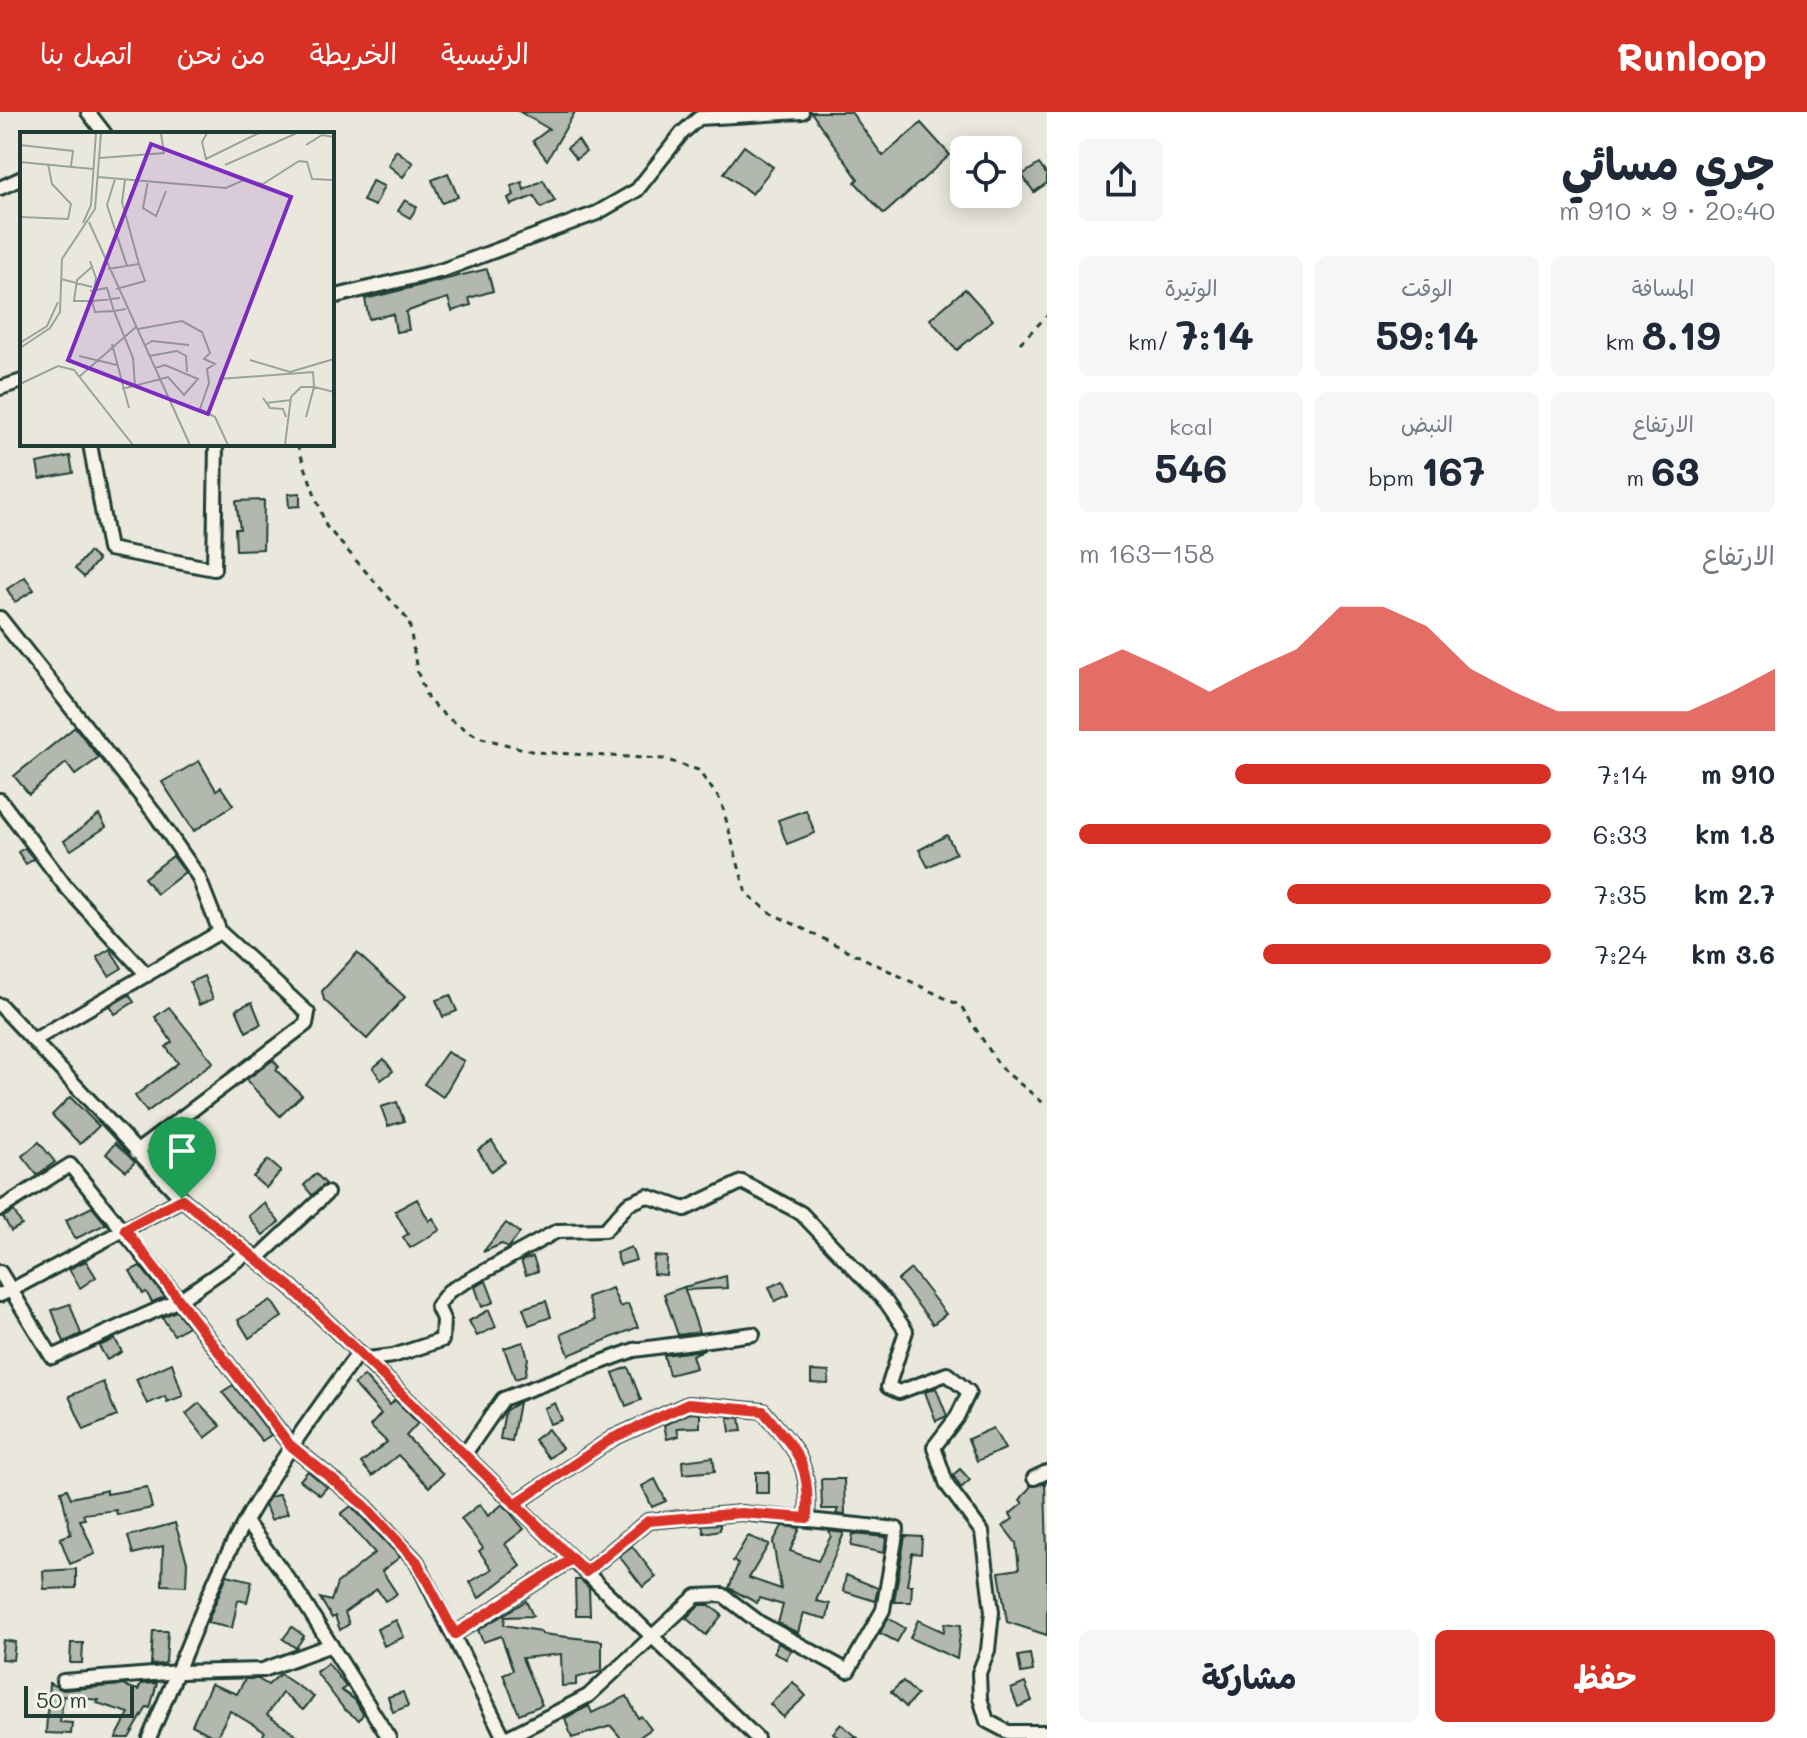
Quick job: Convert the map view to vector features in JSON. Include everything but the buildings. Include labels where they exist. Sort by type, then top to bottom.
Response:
[{"type":"street","points":[[88,112],[103,132]]},
{"type":"street","points":[[334,297],[443,270],[597,213],[637,190],[667,157],[682,133],[699,118],[802,112]]},
{"type":"street","points":[[0,188],[20,179]]},
{"type":"street","points":[[0,388],[20,382]]},
{"type":"street","points":[[90,446],[109,549],[214,569],[216,446]]},
{"type":"street","points":[[0,618],[155,814],[198,876],[220,932],[297,999],[308,1013],[306,1024],[136,1152]]},
{"type":"street","points":[[0,800],[66,887],[147,975]]},
{"type":"street","points":[[34,1040],[220,932]]},
{"type":"street","points":[[0,1005],[182,1199],[253,1256],[363,1356],[757,1738]]},
{"type":"street","points":[[0,1209],[70,1165],[125,1229],[290,1445],[364,1505],[417,1562],[505,1738],[588,1696],[696,1596],[723,1595],[760,1623],[848,1671],[883,1610],[897,1529],[741,1513],[648,1521],[586,1572]]},
{"type":"street","points":[[363,1356],[393,1356],[442,1340],[443,1319],[437,1306],[449,1291],[557,1231],[605,1230],[628,1204],[647,1196],[685,1209],[742,1182],[801,1213],[886,1302],[906,1331],[888,1387],[899,1392],[947,1374],[969,1392],[957,1417],[934,1447],[947,1485],[982,1532],[992,1612],[988,1650],[979,1673],[980,1698],[987,1721],[998,1727],[1008,1732],[1047,1732]]},
{"type":"street","points":[[0,1272],[6,1293],[52,1357],[179,1300],[253,1256],[327,1193]]},
{"type":"street","points":[[6,1293],[182,1199]]},
{"type":"street","points":[[464,1455],[503,1399],[634,1350],[753,1334]]},
{"type":"street","points":[[149,1738],[219,1573],[246,1522],[290,1445],[363,1356]]},
{"type":"street","points":[[515,1504],[613,1438],[688,1404],[763,1411],[799,1454],[809,1483],[807,1518]]},
{"type":"street","points":[[1034,1478],[1047,1472]]},
{"type":"street","points":[[246,1522],[295,1588],[389,1738]]},
{"type":"street","points":[[455,1634],[572,1559]]},
{"type":"street","points":[[63,1681],[277,1667],[331,1645]]},
{"type":"path","points":[[1020,343],[1047,316]]},
{"type":"path","points":[[298,446],[326,526],[409,621],[417,671],[428,700],[449,719],[478,737],[535,752],[664,759],[698,770],[721,801],[746,893],[771,913],[961,1006],[1001,1068],[1047,1106]]},
{"type":"route","points":[[182,1199],[125,1229],[290,1445],[364,1505],[417,1562],[455,1634],[572,1559],[515,1504],[613,1438],[688,1404],[763,1411],[799,1454],[809,1483],[807,1518],[741,1513],[648,1521],[586,1572],[572,1559],[464,1455],[367,1359],[291,1287],[182,1199]]}]
